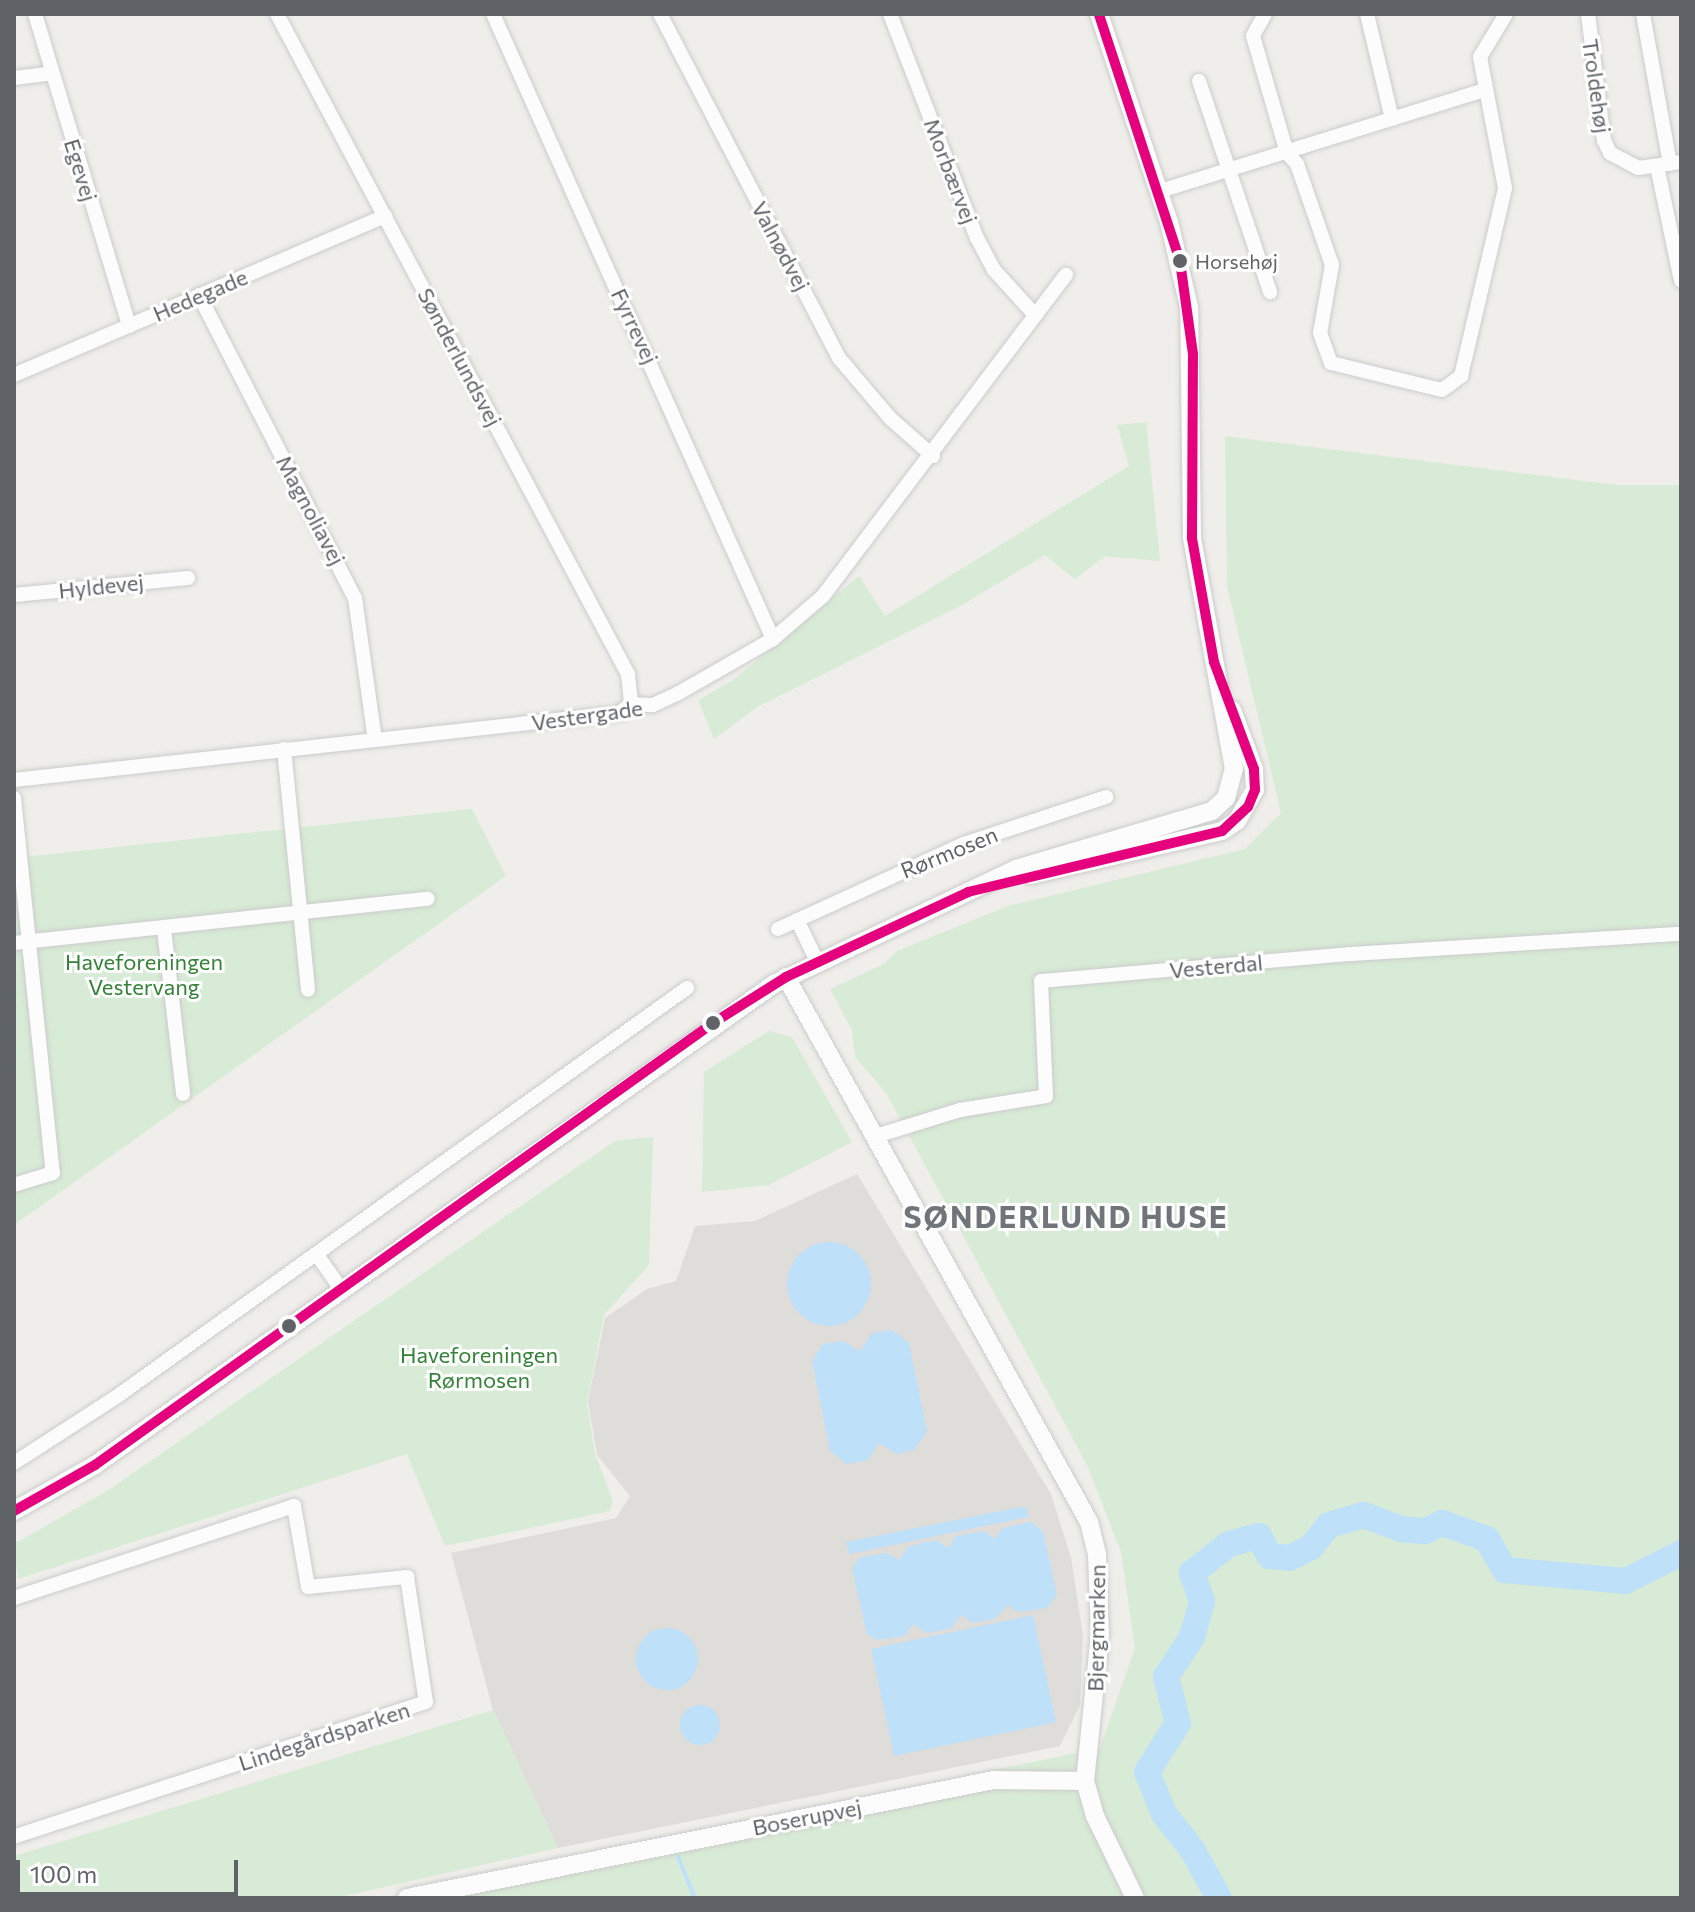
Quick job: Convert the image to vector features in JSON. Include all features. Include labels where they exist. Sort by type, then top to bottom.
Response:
[{"type":"street","name":"Egevej","points":[[35,14],[129,326]]},
{"type":"street","name":"Sønderlundsvej","points":[[277,14],[628,674],[631,704]]},
{"type":"street","name":"Fyrrevej","points":[[493,14],[773,639]]},
{"type":"street","name":"Valnødvej","points":[[660,14],[839,358],[884,412],[933,456]]},
{"type":"street","name":"Morbærvej","points":[[890,14],[977,238],[994,270],[1035,315]]},
{"type":"street","points":[[14,1511],[95,1465],[713,1023],[786,977],[968,892],[1222,831],[1237,821],[1255,790],[1254,769],[1214,662],[1192,538],[1189,307],[1160,191],[1099,14]]},
{"type":"street","points":[[1265,14],[1253,36],[1287,153],[1297,164],[1332,265],[1320,333],[1331,363],[1442,390],[1461,376],[1505,188],[1480,57],[1506,14]]},
{"type":"street","points":[[1367,14],[1392,119]]},
{"type":"street","name":"Troldehøj","points":[[1588,14],[1604,140],[1622,163],[1669,164]]},
{"type":"street","points":[[1643,14],[1669,164],[1681,281]]},
{"type":"street","points":[[14,78],[52,73]]},
{"type":"street","points":[[1199,81],[1270,292]]},
{"type":"street","points":[[1160,191],[1485,90]]},
{"type":"street","name":"Hedegade","points":[[14,375],[385,216]]},
{"type":"street","name":"Vestergade","points":[[14,780],[619,713],[631,704],[653,705],[773,639],[842,575],[1066,275]]},
{"type":"street","name":"Magnoliavej","points":[[199,295],[355,598],[375,740]]},
{"type":"street","name":"Hyldevej","points":[[14,595],[188,578]]},
{"type":"street","points":[[284,749],[308,990]]},
{"type":"street","name":"Rørmosen","points":[[778,929],[964,844],[1106,797]]},
{"type":"street","points":[[14,798],[22,942],[53,1173],[14,1185]]},
{"type":"street","points":[[22,942],[428,899]]},
{"type":"street","points":[[797,920],[817,961]]},
{"type":"street","points":[[164,929],[183,1094]]},
{"type":"street","name":"Vesterdal","points":[[876,1136],[960,1110],[1046,1096],[1041,981],[1350,954],[1681,934]]},
{"type":"street","name":"Bjergmarken","points":[[786,977],[1089,1522],[1100,1576],[1100,1634],[1085,1781]]},
{"type":"street","points":[[14,1463],[68,1430],[317,1255],[687,988]]},
{"type":"street","points":[[317,1255],[341,1289]]},
{"type":"street","name":"Lindegårdsparken","points":[[14,1598],[294,1506],[308,1587],[407,1577],[426,1702],[14,1837]]},
{"type":"street","name":"Boserupvej","points":[[407,1898],[994,1780],[1085,1781]]},
{"type":"street","points":[[1085,1781],[1095,1816],[1135,1898]]},
{"type":"shaded area","points":[[857,1174],[1051,1494],[1071,1557],[1083,1636],[1080,1705],[1060,1746],[558,1848],[493,1710],[451,1553],[616,1518],[630,1496],[597,1455],[588,1401],[605,1318],[647,1289],[676,1281],[695,1226],[755,1221]]},
{"type":"green space","points":[[1146,422],[1160,561],[1105,556],[1075,579],[1045,555],[962,605],[759,706],[714,739],[698,700],[733,680],[859,576],[885,616],[1129,466],[1117,425]]},
{"type":"green space","points":[[1225,436],[1616,485],[1681,485],[1681,1898],[381,1898],[1100,1748],[1135,1648],[1121,1552],[1087,1465],[886,1093],[855,1057],[852,1030],[830,989],[884,964],[897,951],[1008,906],[1245,849],[1281,813],[1227,586]]},
{"type":"green space","name":"Haveforeningen Vestervang","points":[[472,809],[506,876],[14,1225],[14,858]]},
{"type":"green space","points":[[769,1031],[792,1037],[852,1142],[769,1185],[702,1192],[704,1072]]},
{"type":"green space","name":"Haveforeningen Rørmosen","points":[[653,1137],[649,1265],[604,1315],[587,1402],[595,1454],[613,1501],[610,1511],[445,1546],[407,1454],[18,1579],[14,1544],[107,1491],[615,1141]]},
{"type":"green space","points":[[493,1710],[558,1848],[335,1898],[14,1898],[14,1856]]},
{"type":"water","points":[[829,1242],[845,1245],[859,1254],[868,1268],[871,1284],[868,1300],[859,1314],[845,1323],[829,1326],[813,1323],[799,1314],[790,1300],[787,1284],[790,1268],[799,1254],[813,1245]]},
{"type":"water","points":[[892,1330],[909,1343],[927,1432],[914,1450],[896,1454],[879,1443],[868,1460],[847,1464],[830,1451],[812,1361],[823,1344],[843,1341],[860,1351],[872,1333]]},
{"type":"water","points":[[1026,1506],[1028,1517],[849,1554],[846,1542]]},
{"type":"water","points":[[1031,1522],[1043,1531],[1057,1595],[1047,1608],[1018,1612],[1008,1605],[994,1619],[973,1623],[961,1615],[951,1628],[927,1633],[913,1624],[904,1636],[877,1640],[867,1634],[852,1569],[859,1558],[886,1553],[899,1560],[909,1546],[936,1540],[948,1548],[956,1536],[984,1531],[994,1539],[1003,1528]]},
{"type":"water","points":[[1033,1615],[1056,1722],[894,1756],[871,1649]]},
{"type":"water","points":[[667,1628],[679,1630],[689,1637],[696,1647],[696,1671],[689,1681],[679,1688],[667,1690],[655,1688],[645,1681],[638,1671],[636,1659],[638,1647],[645,1637],[655,1630]]},
{"type":"water","points":[[700,1705],[714,1711],[720,1725],[714,1739],[700,1745],[686,1739],[680,1725],[686,1711]]},
{"type":"waterway","points":[[1219,1898],[1192,1849],[1164,1814],[1147,1772],[1178,1723],[1166,1677],[1192,1637],[1202,1601],[1192,1573],[1229,1544],[1259,1536],[1269,1556],[1290,1558],[1310,1548],[1329,1525],[1364,1515],[1400,1529],[1425,1531],[1442,1523],[1487,1539],[1505,1570],[1626,1581],[1681,1553]]},
{"type":"waterway","points":[[678,1857],[695,1898]]},
{"type":"transit line","points":[[14,1511],[95,1465],[713,1023],[786,977],[968,892],[1222,831],[1248,807],[1255,790],[1254,769],[1214,662],[1192,538],[1193,354],[1180,261],[1099,14]]},
{"type":"place","name":"Horsehøj","points":[[1180,261]]},
{"type":"district","name":"SØNDERLUND HUSE","points":[[1066,1216]]}]
